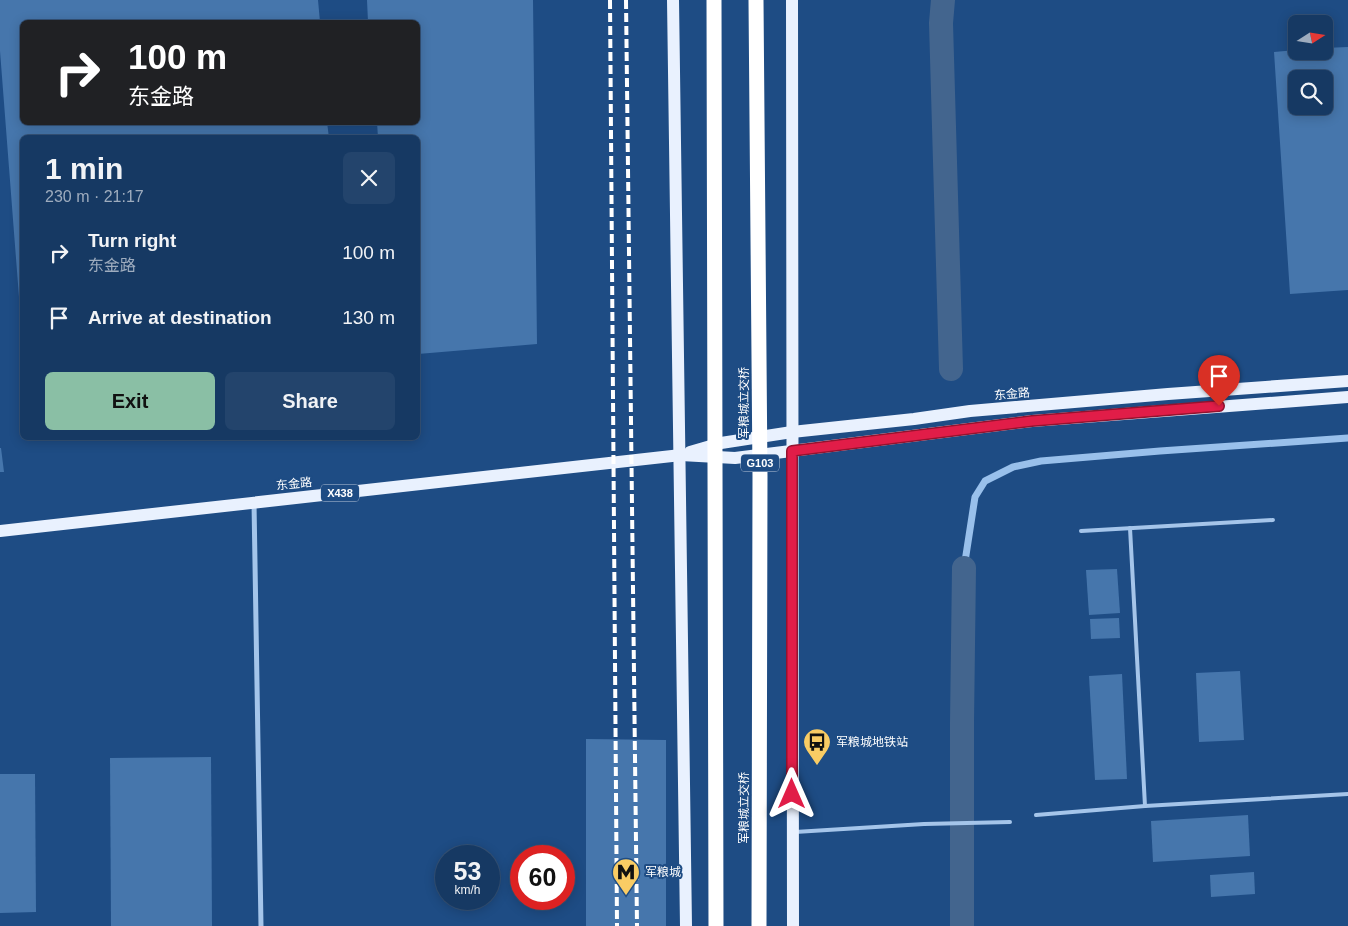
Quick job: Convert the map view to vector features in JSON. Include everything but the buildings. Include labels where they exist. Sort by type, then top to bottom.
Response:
[{"type":"highway","points":[[714,0],[716,926]]},
{"type":"highway","name":"军粮城立交桥","points":[[756,0],[760,476],[759,926]]},
{"type":"main road","points":[[673,0],[681,455],[686,926]]},
{"type":"main road","name":"G103","points":[[792,0],[793,926]]},
{"type":"main road","name":"东金路","points":[[681,455],[721,443],[792,432],[970,411],[1348,381]]},
{"type":"main road","name":"东金路","points":[[0,531],[681,455],[735,458],[1032,421],[1348,397]]},
{"type":"street","points":[[254,502],[262,926]]},
{"type":"lane","points":[[1081,531],[1272,520]]},
{"type":"lane","points":[[1130,528],[1146,806]]},
{"type":"lane","points":[[1036,815],[1146,806],[1348,794]]},
{"type":"lane","points":[[793,832],[924,824],[1010,822]]},
{"type":"waterway","points":[[943,0],[941,23],[951,369]]},
{"type":"waterway","points":[[964,568],[975,497],[985,481],[1013,467],[1041,461],[1348,438]]},
{"type":"waterway","points":[[962,926],[964,568]]},
{"type":"railway","points":[[610,0],[617,926]]},
{"type":"railway","points":[[626,0],[637,926]]},
{"type":"place","name":"军粮城地铁站","points":[[817,766]]},
{"type":"place","name":"军粮城","points":[[626,896]]},
{"type":"route","points":[[792,794],[792,451],[1032,421],[1219,406]]}]
